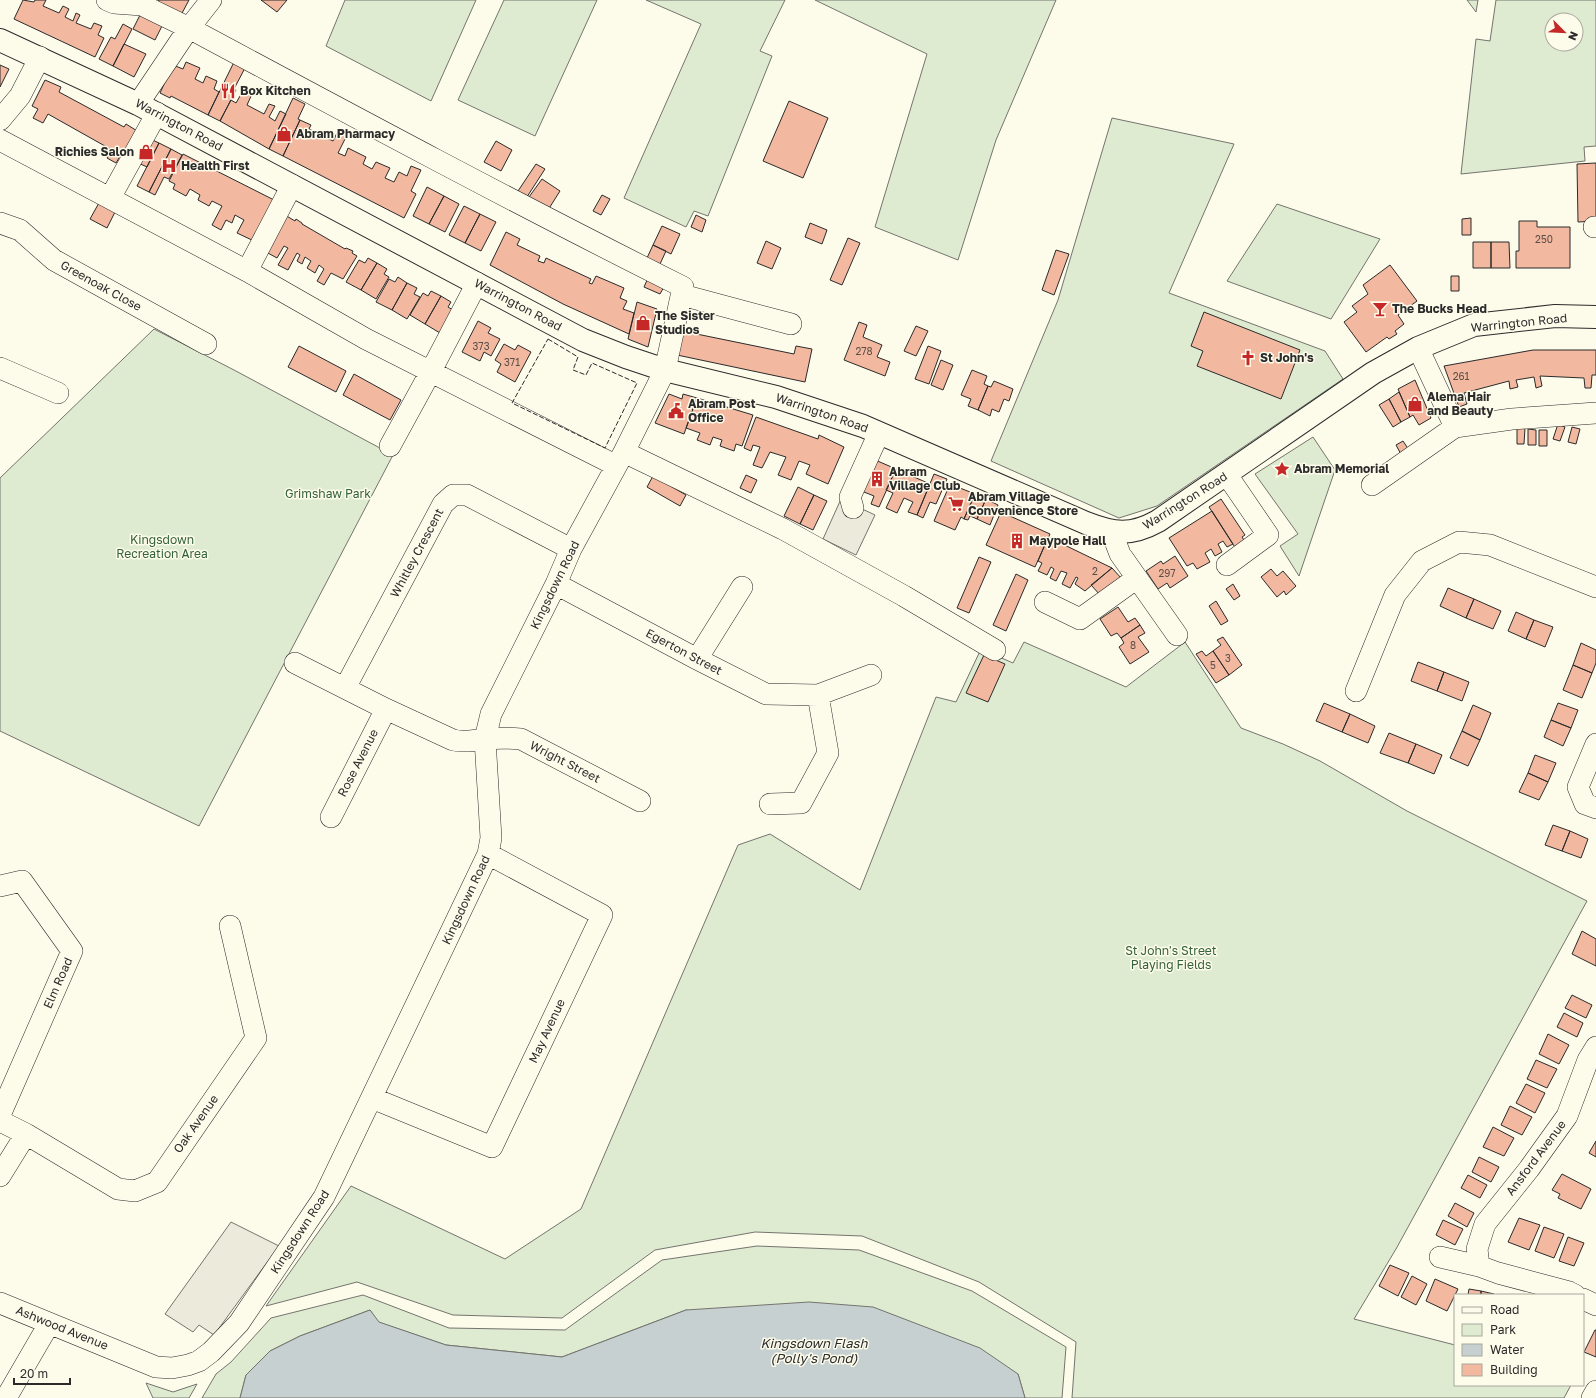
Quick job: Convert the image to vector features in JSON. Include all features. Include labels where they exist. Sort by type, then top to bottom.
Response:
[{"type":"main road","name":"Warrington Road","points":[[0,40],[40,57],[157,113],[583,340],[665,370],[776,397],[863,426],[1086,523],[1115,532],[1132,532],[1148,527],[1228,475],[1373,373],[1418,348],[1474,325],[1554,316],[1596,317]]},
{"type":"street","points":[[107,0],[114,3],[142,5],[189,28],[682,291],[791,324]]},
{"type":"street","points":[[138,104],[189,28],[211,0]]},
{"type":"street","points":[[0,120],[20,96],[40,57]]},
{"type":"street","points":[[110,198],[157,113]]},
{"type":"street","points":[[0,140],[247,271],[366,340],[620,458],[783,528],[904,596],[995,650]]},
{"type":"street","points":[[247,271],[292,185]]},
{"type":"street","name":"Greenoak Close","points":[[0,223],[20,230],[54,260],[206,344]]},
{"type":"street","points":[[390,446],[431,371],[476,283]]},
{"type":"street","name":"Kingsdown Road","points":[[125,1353],[156,1367],[172,1368],[199,1361],[211,1352],[239,1324],[324,1197],[488,854],[491,838],[485,739],[491,714],[556,584],[571,549],[665,370],[682,291]]},
{"type":"street","points":[[1418,348],[1455,427]]},
{"type":"street","points":[[0,368],[58,393]]},
{"type":"street","points":[[1372,485],[1455,427],[1512,418],[1596,413]]},
{"type":"street","points":[[852,508],[850,497],[879,433]]},
{"type":"street","points":[[1227,565],[1268,535],[1228,475]]},
{"type":"street","name":"Whitley Crescent","points":[[345,688],[443,504],[453,495],[467,495],[571,549]]},
{"type":"street","points":[[1115,532],[1115,540],[1120,554],[1176,635]]},
{"type":"street","points":[[1356,691],[1395,596],[1422,561],[1459,542],[1490,545],[1596,587]]},
{"type":"street","points":[[1045,602],[1080,619],[1137,578]]},
{"type":"street","name":"Egerton Street","points":[[556,584],[697,660],[766,694],[818,695],[871,675]]},
{"type":"street","points":[[697,660],[742,587]]},
{"type":"street","points":[[295,663],[386,709],[453,740],[465,742],[485,739]]},
{"type":"street","points":[[770,804],[801,803],[828,753],[818,695]]},
{"type":"street","name":"Rose Avenue","points":[[331,817],[386,709]]},
{"type":"street","name":"Wright Street","points":[[485,739],[512,738],[521,740],[640,801]]},
{"type":"street","points":[[1591,806],[1578,787],[1596,744]]},
{"type":"street","name":"May Avenue","points":[[372,1098],[492,1147],[602,915],[488,854]]},
{"type":"street","name":"Elm Road","points":[[0,886],[22,881],[72,951],[0,1115]]},
{"type":"street","name":"Oak Avenue","points":[[0,1121],[26,1134],[118,1189],[135,1191],[157,1182],[256,1038],[230,926]]},
{"type":"street","name":"Ansford Avenue","points":[[1479,1266],[1477,1249],[1485,1224],[1529,1169],[1567,1116],[1588,1060],[1596,1047]]},
{"type":"street","points":[[0,1176],[26,1134]]},
{"type":"street","points":[[1440,1257],[1479,1266],[1498,1273],[1573,1294]]},
{"type":"street","points":[[1584,1299],[1596,1305]]},
{"type":"street","name":"Ashwood Avenue","points":[[0,1303],[49,1324],[125,1353]]},
{"type":"street","points":[[6,1398],[49,1324]]},
{"type":"street","points":[[1592,1398],[1596,1391]]},
{"type":"green space","points":[[345,0],[476,0],[431,101],[326,46]]},
{"type":"green space","points":[[504,0],[597,0],[535,136],[458,100]]},
{"type":"green space","points":[[646,0],[785,0],[760,51],[772,56],[708,216],[694,211],[686,227],[624,198],[701,24]]},
{"type":"green space","points":[[815,0],[1056,0],[996,140],[958,260],[875,227],[927,54]]},
{"type":"green space","points":[[1467,0],[1478,0],[1476,12]]},
{"type":"green space","points":[[1496,0],[1596,0],[1596,146],[1584,147],[1585,161],[1461,174],[1476,39],[1490,41]]},
{"type":"green space","points":[[1112,118],[1234,144],[1169,293],[1325,351],[1343,379],[1157,506],[1119,518],[991,461],[1058,300]]},
{"type":"green space","points":[[1277,204],[1380,239],[1331,319],[1227,281]]},
{"type":"green space","name":"Kingsdown Recreation Area","points":[[154,329],[393,455],[199,826],[0,731],[0,478]]},
{"type":"green space","points":[[1313,437],[1335,470],[1299,576],[1280,546],[1298,534],[1255,474]]},
{"type":"green space","name":"St John's Street Playing Fields","points":[[1024,642],[1126,687],[1185,642],[1241,728],[1283,744],[1320,761],[1407,811],[1587,901],[1396,1249],[1354,1319],[1454,1345],[1454,1386],[1570,1386],[1564,1398],[1072,1398],[1076,1342],[979,1282],[862,1236],[755,1232],[655,1250],[562,1318],[453,1315],[357,1282],[266,1306],[351,1186],[505,1259],[581,1209],[738,845],[770,834],[860,890],[936,697],[956,702],[981,649],[1013,663]]},
{"type":"green space","points":[[757,1246],[859,1250],[972,1291],[1066,1347],[1062,1398],[1025,1398],[1018,1374],[686,1310],[562,1357],[446,1345],[378,1322],[370,1310],[300,1336],[270,1351],[246,1375],[240,1398],[202,1398],[216,1374],[231,1362],[271,1318],[363,1295],[449,1328],[565,1330],[662,1260]]},
{"type":"green space","points":[[146,1383],[173,1392],[197,1384],[189,1398],[153,1398]]},
{"type":"shaded area","points":[[841,499],[875,515],[856,555],[823,539]]},
{"type":"shaded area","points":[[231,1222],[279,1246],[214,1335],[199,1325],[193,1332],[165,1314]]},
{"type":"water","name":"Kingsdown Flash (Polly's Pond)","points":[[809,1302],[873,1307],[980,1348],[1018,1374],[1025,1398],[240,1398],[246,1375],[270,1351],[300,1336],[370,1310],[379,1322],[446,1345],[562,1357],[686,1310]]},
{"type":"building","points":[[23,0],[34,2],[35,0],[46,0],[43,6],[59,13],[63,6],[69,9],[65,17],[73,21],[76,13],[80,15],[76,23],[91,29],[94,23],[102,26],[98,35],[104,38],[95,57],[14,19]]},
{"type":"building","points":[[159,0],[189,0],[181,15],[157,3]]},
{"type":"building","points":[[261,0],[287,0],[277,12]]},
{"type":"building","points":[[142,11],[164,22],[155,40],[133,29]]},
{"type":"building","points":[[123,24],[132,29],[113,66],[99,59],[111,37],[115,39]]},
{"type":"building","points":[[124,44],[146,54],[134,77],[113,66]]},
{"type":"building","name":"Box Kitchen","points":[[235,60],[246,66],[234,89],[236,90],[220,121],[208,115]]},
{"type":"building","points":[[186,62],[200,68],[195,79],[203,83],[206,76],[217,81],[214,89],[219,92],[208,115],[171,96],[170,98],[160,93],[173,65],[183,69]]},
{"type":"building","points":[[0,65],[9,69],[0,87]]},
{"type":"building","points":[[45,80],[61,87],[59,92],[124,127],[126,124],[142,134],[130,157],[122,153],[116,163],[107,158],[112,150],[48,114],[43,123],[33,118],[38,109],[32,106]]},
{"type":"building","points":[[244,89],[252,94],[247,105],[264,114],[269,104],[275,106],[269,117],[275,121],[280,111],[286,114],[269,149],[220,121],[231,100],[236,103]]},
{"type":"building","name":"Abram Pharmacy","points":[[293,98],[305,104],[298,119],[300,120],[283,156],[269,149]]},
{"type":"building","points":[[789,101],[828,118],[803,178],[763,161]]},
{"type":"building","points":[[300,120],[311,125],[309,129],[333,141],[338,131],[347,135],[338,153],[345,156],[348,148],[366,157],[363,164],[372,169],[376,162],[390,168],[385,178],[394,182],[399,172],[407,176],[411,166],[421,170],[411,191],[416,194],[404,218],[283,156]]},
{"type":"building","name":"Richies Salon","points":[[146,137],[159,143],[147,167],[134,161]]},
{"type":"building","points":[[496,141],[512,150],[501,171],[484,162]]},
{"type":"building","points":[[159,143],[171,149],[149,192],[137,186]]},
{"type":"building","name":"Health First","points":[[171,149],[182,155],[169,179],[164,177],[155,195],[149,192]]},
{"type":"building","points":[[183,154],[278,202],[254,241],[237,233],[244,220],[235,215],[232,223],[226,220],[221,230],[212,225],[222,206],[212,201],[209,206],[198,200],[200,195],[190,189],[186,196],[173,189],[175,184],[169,181]]},
{"type":"building","points":[[1596,163],[1596,221],[1578,222],[1577,164]]},
{"type":"building","points":[[536,164],[545,169],[525,200],[516,194]]},
{"type":"building","points":[[542,179],[560,191],[548,210],[529,197]]},
{"type":"building","points":[[427,187],[444,196],[429,224],[413,216]]},
{"type":"building","points":[[602,195],[610,199],[601,215],[593,211]]},
{"type":"building","points":[[444,196],[459,204],[445,232],[429,224]]},
{"type":"building","points":[[100,201],[116,210],[107,228],[90,219]]},
{"type":"building","points":[[464,206],[480,214],[465,243],[449,235]]},
{"type":"building","points":[[480,214],[496,222],[481,251],[465,243]]},
{"type":"building","points":[[285,215],[295,221],[296,219],[345,249],[346,248],[353,251],[352,253],[357,256],[343,279],[331,273],[324,285],[317,281],[324,269],[319,265],[315,273],[307,268],[311,261],[305,257],[302,264],[297,261],[300,255],[297,253],[288,270],[278,265],[288,248],[284,246],[277,258],[266,252]]},
{"type":"building","points":[[696,215],[706,220],[702,232],[691,227]]},
{"type":"building","points":[[1471,218],[1471,235],[1462,235],[1462,219]]},
{"type":"building","points":[[1519,221],[1537,221],[1537,227],[1570,227],[1570,268],[1516,268],[1516,251],[1519,251]]},
{"type":"building","points":[[810,223],[827,230],[822,244],[805,237]]},
{"type":"building","points":[[662,226],[680,234],[671,254],[653,245]]},
{"type":"building","points":[[506,232],[520,239],[517,245],[540,256],[538,261],[544,263],[546,258],[591,279],[589,283],[592,284],[596,276],[624,288],[620,298],[627,301],[623,309],[634,313],[629,334],[563,304],[490,265]]},
{"type":"building","points":[[848,238],[860,243],[842,285],[830,280]]},
{"type":"building","points":[[766,241],[781,248],[772,269],[757,263]]},
{"type":"building","points":[[1473,242],[1491,242],[1491,268],[1473,268]]},
{"type":"building","points":[[1491,242],[1509,242],[1510,268],[1491,268]]},
{"type":"building","points":[[653,245],[666,251],[660,264],[647,258]]},
{"type":"building","points":[[1056,250],[1069,254],[1054,295],[1042,290]]},
{"type":"building","points":[[368,258],[377,263],[361,290],[346,282],[359,260],[365,263]]},
{"type":"building","points":[[377,263],[387,269],[384,274],[389,277],[376,299],[361,290]]},
{"type":"building","name":"The Bucks Head","points":[[1390,265],[1417,301],[1398,315],[1404,324],[1395,331],[1397,334],[1389,339],[1387,337],[1366,352],[1344,322],[1357,312],[1352,306],[1368,294],[1363,285]]},
{"type":"building","points":[[1451,276],[1459,276],[1459,291],[1451,291]]},
{"type":"building","points":[[398,277],[407,283],[392,310],[376,302],[389,279],[395,282]]},
{"type":"building","points":[[648,278],[665,285],[660,294],[644,287]]},
{"type":"building","points":[[407,283],[417,288],[414,294],[420,297],[407,319],[392,310]]},
{"type":"building","points":[[431,291],[441,296],[425,324],[410,315],[423,293],[428,296]]},
{"type":"building","points":[[441,296],[451,302],[448,307],[453,310],[440,333],[425,324]]},
{"type":"building","name":"The Sister Studios","points":[[637,302],[657,309],[648,347],[628,339]]},
{"type":"building","name":"St John's","points":[[1204,312],[1300,350],[1281,399],[1197,366],[1203,351],[1191,346]]},
{"type":"building","points":[[478,321],[491,328],[488,333],[500,339],[491,356],[484,352],[480,361],[462,352]]},
{"type":"building","points":[[859,322],[867,325],[863,337],[882,345],[877,357],[890,362],[885,376],[844,360]]},
{"type":"building","points":[[916,326],[928,331],[916,356],[904,351]]},
{"type":"building","points":[[682,331],[794,354],[796,346],[812,349],[805,382],[677,355]]},
{"type":"building","points":[[504,344],[515,350],[518,345],[531,352],[515,382],[497,372],[501,364],[495,360]]},
{"type":"building","points":[[299,346],[346,371],[336,392],[288,367]]},
{"type":"building","points":[[928,346],[941,351],[929,384],[915,379]]},
{"type":"building","points":[[1533,350],[1596,350],[1596,375],[1592,375],[1591,388],[1585,388],[1584,378],[1540,376],[1542,386],[1536,388],[1534,377],[1516,380],[1518,387],[1510,389],[1509,381],[1464,393],[1467,404],[1459,407],[1444,366]]},
{"type":"building","points":[[941,360],[953,365],[943,390],[931,385]]},
{"type":"building","points":[[972,370],[987,376],[984,384],[988,386],[978,410],[968,406],[971,399],[961,395]]},
{"type":"building","points":[[354,374],[401,400],[390,420],[343,395]]},
{"type":"building","name":"Alema Hair and Beauty","points":[[1415,380],[1431,418],[1419,425],[1413,415],[1410,417],[1398,389]]},
{"type":"building","points":[[994,381],[1013,389],[1009,401],[1004,399],[999,412],[992,409],[990,416],[978,410],[988,386],[991,387]]},
{"type":"building","points":[[1399,392],[1410,417],[1401,422],[1389,399]]},
{"type":"building","name":"Abram Post Office","points":[[669,394],[682,399],[683,394],[697,398],[684,434],[655,423]]},
{"type":"building","points":[[697,398],[753,415],[742,446],[736,444],[734,451],[720,446],[722,440],[713,437],[710,445],[697,440],[700,433],[686,428]]},
{"type":"building","points":[[1389,399],[1401,422],[1393,427],[1379,405]]},
{"type":"building","points":[[756,417],[818,439],[819,435],[844,447],[828,484],[806,474],[810,465],[799,461],[791,480],[778,475],[786,457],[770,452],[762,468],[753,465],[760,447],[753,445],[751,451],[744,448]]},
{"type":"building","points":[[1558,424],[1565,427],[1560,441],[1553,439]]},
{"type":"building","points":[[1572,427],[1580,429],[1576,444],[1568,442]]},
{"type":"building","points":[[1517,428],[1525,428],[1524,444],[1517,444]]},
{"type":"building","points":[[1528,429],[1536,430],[1536,445],[1528,445]]},
{"type":"building","points":[[1539,430],[1547,430],[1547,446],[1539,446]]},
{"type":"building","points":[[1403,441],[1411,453],[1403,458],[1396,445]]},
{"type":"building","name":"Abram Village Club","points":[[873,459],[896,469],[879,507],[871,504],[874,496],[859,490]]},
{"type":"building","points":[[896,469],[930,484],[917,515],[908,512],[913,502],[904,498],[897,513],[886,508],[893,493],[886,490]]},
{"type":"building","points":[[934,474],[947,479],[936,504],[930,502],[923,518],[917,515]]},
{"type":"building","points":[[746,475],[757,480],[751,493],[740,488]]},
{"type":"building","points":[[653,476],[686,495],[680,506],[647,487]]},
{"type":"building","name":"Abram Village Convenience Store","points":[[950,484],[975,494],[964,519],[961,517],[955,530],[934,521]]},
{"type":"building","points":[[798,487],[814,495],[800,524],[784,516]]},
{"type":"building","points":[[975,494],[986,499],[977,519],[970,516],[968,520],[964,519]]},
{"type":"building","points":[[814,495],[827,501],[813,530],[800,524]]},
{"type":"building","points":[[986,499],[998,505],[990,525],[977,519]]},
{"type":"building","points":[[1221,499],[1245,535],[1242,537],[1246,543],[1236,549],[1209,507]]},
{"type":"building","points":[[1212,511],[1233,544],[1227,547],[1223,541],[1218,544],[1222,552],[1215,556],[1211,549],[1205,553],[1210,562],[1197,569],[1193,563],[1187,566],[1169,538]]},
{"type":"building","name":"Maypole Hall","points":[[1001,512],[1050,534],[1035,567],[986,545]]},
{"type":"building","points":[[1048,537],[1112,568],[1085,591],[1075,584],[1078,578],[1076,577],[1070,588],[1062,584],[1067,573],[1061,571],[1056,581],[1050,578],[1054,569],[1051,567],[1047,575],[1038,571],[1042,563],[1038,561]]},
{"type":"building","points":[[1175,556],[1188,576],[1170,588],[1167,583],[1158,589],[1146,571],[1161,561],[1163,564]]},
{"type":"building","points":[[979,557],[991,562],[969,613],[957,608]]},
{"type":"building","points":[[1112,568],[1122,579],[1101,596],[1091,585]]},
{"type":"building","points":[[1271,569],[1277,576],[1283,571],[1296,586],[1286,595],[1284,591],[1277,597],[1261,577]]},
{"type":"building","points":[[1016,574],[1028,580],[1006,631],[993,625]]},
{"type":"building","points":[[1233,584],[1240,596],[1234,600],[1226,589]]},
{"type":"building","points":[[1448,588],[1474,599],[1466,618],[1440,606]]},
{"type":"building","points":[[1474,599],[1501,611],[1493,629],[1466,618]]},
{"type":"building","points":[[1216,601],[1228,621],[1221,625],[1209,606]]},
{"type":"building","points":[[1118,607],[1128,622],[1135,618],[1140,625],[1121,638],[1117,633],[1111,636],[1100,619]]},
{"type":"building","points":[[1516,612],[1534,620],[1526,639],[1508,631]]},
{"type":"building","points":[[1534,620],[1553,627],[1545,647],[1526,639]]},
{"type":"building","points":[[1140,625],[1145,633],[1138,637],[1149,652],[1130,664],[1119,647],[1124,643],[1121,638]]},
{"type":"building","points":[[1223,637],[1242,665],[1229,675],[1213,651],[1221,645],[1217,640]]},
{"type":"building","points":[[1581,643],[1596,650],[1596,663],[1592,673],[1573,665]]},
{"type":"building","points":[[1202,651],[1206,656],[1213,651],[1229,675],[1216,683],[1196,654]]},
{"type":"building","points":[[984,655],[1005,664],[988,702],[966,693]]},
{"type":"building","points":[[1418,662],[1444,672],[1437,691],[1411,681]]},
{"type":"building","points":[[1573,665],[1592,673],[1582,698],[1563,690]]},
{"type":"building","points":[[1444,672],[1469,682],[1462,701],[1437,691]]},
{"type":"building","points":[[1324,703],[1350,714],[1342,732],[1316,721]]},
{"type":"building","points":[[1558,703],[1578,710],[1571,728],[1551,720]]},
{"type":"building","points":[[1473,705],[1491,713],[1480,740],[1462,731]]},
{"type":"building","points":[[1350,714],[1375,726],[1368,743],[1342,732]]},
{"type":"building","points":[[1551,720],[1571,728],[1563,746],[1544,737]]},
{"type":"building","points":[[1462,731],[1480,740],[1468,766],[1450,758]]},
{"type":"building","points":[[1389,733],[1416,744],[1408,763],[1380,753]]},
{"type":"building","points":[[1416,744],[1442,755],[1434,774],[1408,763]]},
{"type":"building","points":[[1535,755],[1556,763],[1548,782],[1528,773]]},
{"type":"building","points":[[1528,773],[1548,782],[1539,800],[1519,792]]},
{"type":"building","points":[[1553,825],[1570,831],[1562,851],[1545,845]]},
{"type":"building","points":[[1570,831],[1588,839],[1581,858],[1562,851]]},
{"type":"building","points":[[1582,931],[1596,939],[1596,966],[1572,954]]},
{"type":"building","points":[[1572,995],[1592,1005],[1586,1018],[1565,1008]]},
{"type":"building","points":[[1564,1013],[1583,1023],[1577,1037],[1557,1027]]},
{"type":"building","points":[[1548,1034],[1569,1045],[1559,1064],[1539,1054]]},
{"type":"building","points":[[1536,1060],[1557,1069],[1547,1088],[1527,1079]]},
{"type":"building","points":[[1526,1084],[1545,1093],[1535,1113],[1516,1103]]},
{"type":"building","points":[[1510,1106],[1532,1117],[1522,1135],[1501,1125]]},
{"type":"building","points":[[1493,1127],[1514,1138],[1504,1156],[1483,1147]]},
{"type":"building","points":[[1596,1141],[1596,1157],[1589,1153]]},
{"type":"building","points":[[1479,1157],[1499,1167],[1491,1182],[1472,1172]]},
{"type":"building","points":[[1562,1174],[1591,1189],[1581,1209],[1558,1198],[1560,1194],[1552,1190]]},
{"type":"building","points":[[1468,1175],[1487,1185],[1480,1198],[1461,1188]]},
{"type":"building","points":[[1455,1203],[1474,1213],[1467,1227],[1448,1216]]},
{"type":"building","points":[[1519,1218],[1540,1225],[1529,1250],[1508,1242]]},
{"type":"building","points":[[1443,1220],[1463,1229],[1455,1245],[1436,1235]]},
{"type":"building","points":[[1544,1227],[1564,1234],[1554,1258],[1535,1251]]},
{"type":"building","points":[[1568,1237],[1584,1243],[1574,1266],[1559,1261]]},
{"type":"building","points":[[1390,1265],[1409,1273],[1398,1296],[1379,1286]]},
{"type":"building","points":[[1412,1276],[1427,1284],[1416,1305],[1401,1297]]},
{"type":"building","points":[[1435,1279],[1458,1289],[1454,1294],[1447,1311],[1426,1301]]},
{"type":"building","points":[[1469,1289],[1481,1291],[1481,1294],[1468,1294]]},
{"type":"building","points":[[1481,1291],[1494,1294],[1481,1294]]},
{"type":"building","points":[[1596,1330],[1596,1357],[1584,1352]]},
{"type":"fence","points":[[548,339],[578,357],[573,370],[586,375],[592,363],[637,383],[605,448],[512,403],[548,339]]},
{"type":"place","name":"Box Kitchen","points":[[228,91]]},
{"type":"place","name":"Abram Pharmacy","points":[[284,134]]},
{"type":"place","name":"Richies Salon","points":[[146,152]]},
{"type":"place","name":"Health First","points":[[169,166]]},
{"type":"place","name":"The Bucks Head","points":[[1380,309]]},
{"type":"place","name":"The Sister Studios","points":[[643,323]]},
{"type":"place","name":"St John's","points":[[1248,358]]},
{"type":"place","name":"Alema Hair and Beauty","points":[[1415,404]]},
{"type":"place","name":"Abram Post Office","points":[[676,411]]},
{"type":"place","name":"Abram Memorial","points":[[1282,469]]},
{"type":"place","name":"Abram Village Club","points":[[877,479]]},
{"type":"place","name":"Abram Village Convenience Store","points":[[956,504]]},
{"type":"place","name":"Maypole Hall","points":[[1017,541]]},
{"type":"park label","name":"Grimshaw Park","points":[[328,494]]}]
